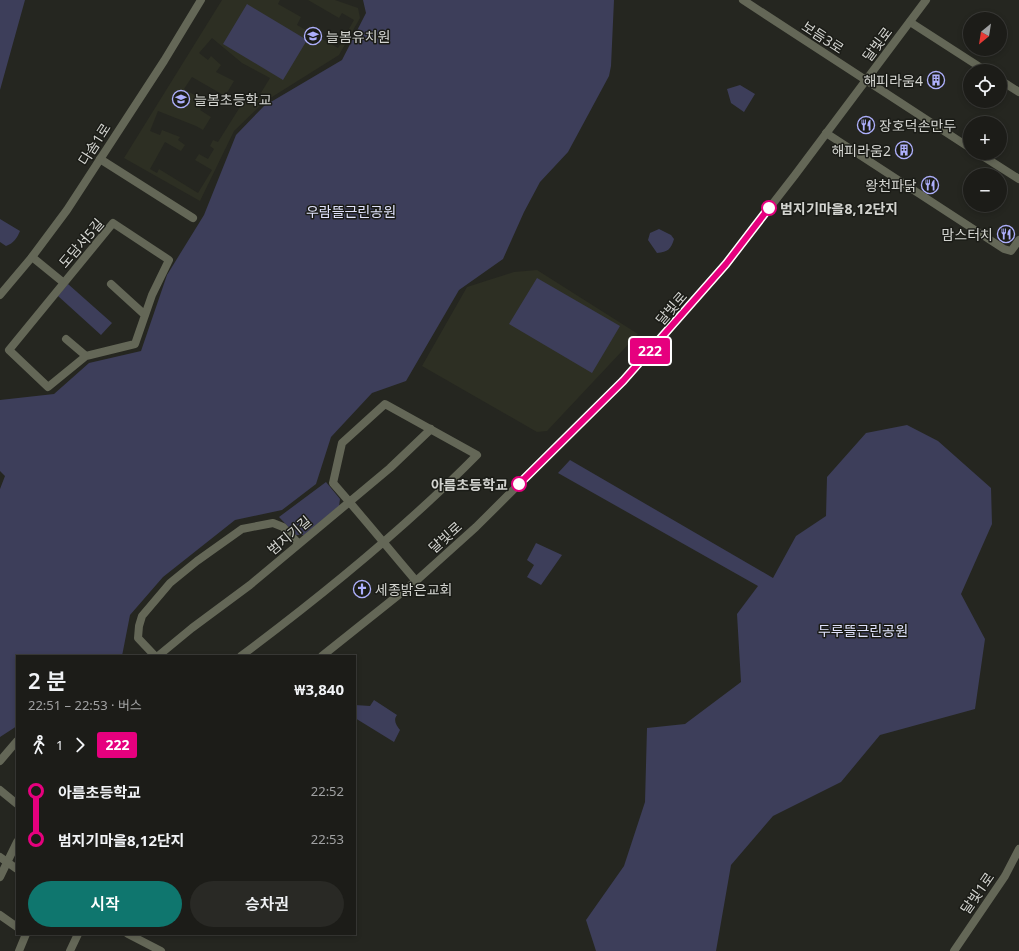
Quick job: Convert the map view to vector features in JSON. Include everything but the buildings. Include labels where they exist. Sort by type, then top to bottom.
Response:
[{"type":"street","name":"다솜1로","points":[[0,295],[32,257],[67,210],[201,0]]},
{"type":"street","name":"보듬3로","points":[[743,0],[963,143]]},
{"type":"street","name":"달빛로","points":[[323,655],[416,581],[476,527],[623,381],[726,264],[795,175],[926,0]]},
{"type":"street","points":[[910,22],[975,64]]},
{"type":"street","points":[[1007,84],[1019,92]]},
{"type":"street","points":[[826,133],[1004,249],[1011,251],[1019,240]]},
{"type":"street","points":[[100,159],[193,218]]},
{"type":"street","points":[[989,160],[1019,179]]},
{"type":"street","name":"도담서5길","points":[[113,223],[169,260],[152,295],[145,315],[135,344],[86,356],[48,388],[9,350],[113,223]]},
{"type":"street","name":"도담서5길","points":[[32,257],[64,283]]},
{"type":"street","points":[[111,284],[145,315]]},
{"type":"street","points":[[66,338],[86,356]]},
{"type":"street","points":[[242,655],[292,618],[383,542],[443,490],[477,455],[385,404],[342,444],[333,483],[350,502],[383,542],[416,581]]},
{"type":"street","name":"범지기길","points":[[159,655],[192,628],[250,585],[350,502],[390,468],[431,429]]},
{"type":"street","points":[[154,655],[138,638],[142,616],[170,583],[197,561],[242,529],[273,523],[283,527],[299,544]]},
{"type":"street","points":[[0,761],[16,742]]},
{"type":"street","points":[[0,790],[16,803]]},
{"type":"street","points":[[0,877],[16,844]]},
{"type":"street","name":"달빛1로","points":[[954,951],[1005,876],[1019,849]]},
{"type":"street","points":[[0,857],[16,868]]},
{"type":"street","points":[[0,915],[16,926]]},
{"type":"street","points":[[19,951],[26,935]]},
{"type":"street","points":[[70,951],[78,935]]},
{"type":"street","points":[[130,935],[161,951]]},
{"type":"shaded area","name":"늘봄초등학교","points":[[222,0],[280,0],[278,4],[301,17],[297,25],[338,48],[354,20],[342,13],[339,18],[308,0],[335,0],[358,8],[360,18],[339,55],[264,102],[234,131],[200,201],[124,158]],"holes":[[[212,38],[242,63],[270,78],[259,96],[250,91],[218,142],[213,140],[210,146],[214,149],[208,159],[199,154],[195,160],[212,170],[198,193],[159,169],[157,173],[150,169],[165,142],[181,151],[185,145],[178,140],[180,137],[162,130],[160,135],[150,131],[158,111],[203,130],[211,117],[200,110],[205,101],[184,89],[192,77],[225,96],[234,81],[216,72],[221,65],[211,56],[208,60],[199,53]]]},
{"type":"shaded area","points":[[537,270],[638,334],[547,431],[537,432],[422,366],[467,287],[514,272]]},
{"type":"green space","points":[[0,0],[25,0],[0,90]]},
{"type":"green space","name":"우람뜰근린공원","points":[[363,0],[614,0],[611,66],[609,76],[568,152],[540,182],[524,212],[503,259],[459,290],[406,381],[372,393],[331,437],[316,484],[282,510],[235,520],[163,577],[130,615],[122,655],[16,655],[16,727],[0,737],[0,489],[5,476],[0,471],[0,400],[54,394],[89,363],[141,351],[167,275],[204,215],[236,135],[264,106],[342,60],[366,13]]},
{"type":"green space","points":[[247,4],[307,40],[283,80],[223,44]]},
{"type":"green space","points":[[740,85],[755,94],[744,112],[731,103],[727,89]]},
{"type":"green space","points":[[0,219],[20,231],[15,240],[6,246],[0,242]]},
{"type":"green space","points":[[659,229],[671,235],[674,239],[672,245],[668,249],[664,252],[657,253],[648,240],[650,233]]},
{"type":"green space","points":[[537,278],[620,326],[592,373],[509,324]]},
{"type":"green space","points":[[68,284],[112,323],[101,335],[58,296]]},
{"type":"green space","name":"두루뜰근린공원","points":[[907,425],[938,441],[991,488],[992,524],[961,594],[985,639],[975,709],[880,735],[841,782],[773,816],[731,865],[716,951],[596,951],[586,920],[624,866],[645,802],[647,728],[685,724],[741,682],[737,614],[758,586],[558,473],[570,460],[773,578],[796,536],[826,516],[827,477],[866,433]]},
{"type":"green space","points":[[326,482],[340,499],[339,506],[304,535],[296,535],[279,517]]},
{"type":"green space","points":[[536,543],[562,555],[541,585],[527,577],[534,565],[527,560]]},
{"type":"green space","points":[[374,700],[397,715],[395,719],[400,730],[394,742],[356,719],[356,705],[370,706]]},
{"type":"bus line","name":"222","points":[[519,484],[623,381],[726,264],[769,208]]},
{"type":"place","name":"늘봄유치원","points":[[313,36]]},
{"type":"place","name":"해피라움4","points":[[936,80]]},
{"type":"place","name":"늘봄초등학교","points":[[181,99]]},
{"type":"place","name":"장호덕손만두","points":[[866,125]]},
{"type":"place","name":"해피라움2","points":[[904,150]]},
{"type":"place","name":"왕천파닭","points":[[930,185]]},
{"type":"place","name":"범지기마을8,12단지","points":[[769,208]]},
{"type":"place","name":"맘스터치","points":[[1006,234]]},
{"type":"place","name":"아름초등학교","points":[[519,484]]},
{"type":"place","name":"세종밝은교회","points":[[362,589]]}]
